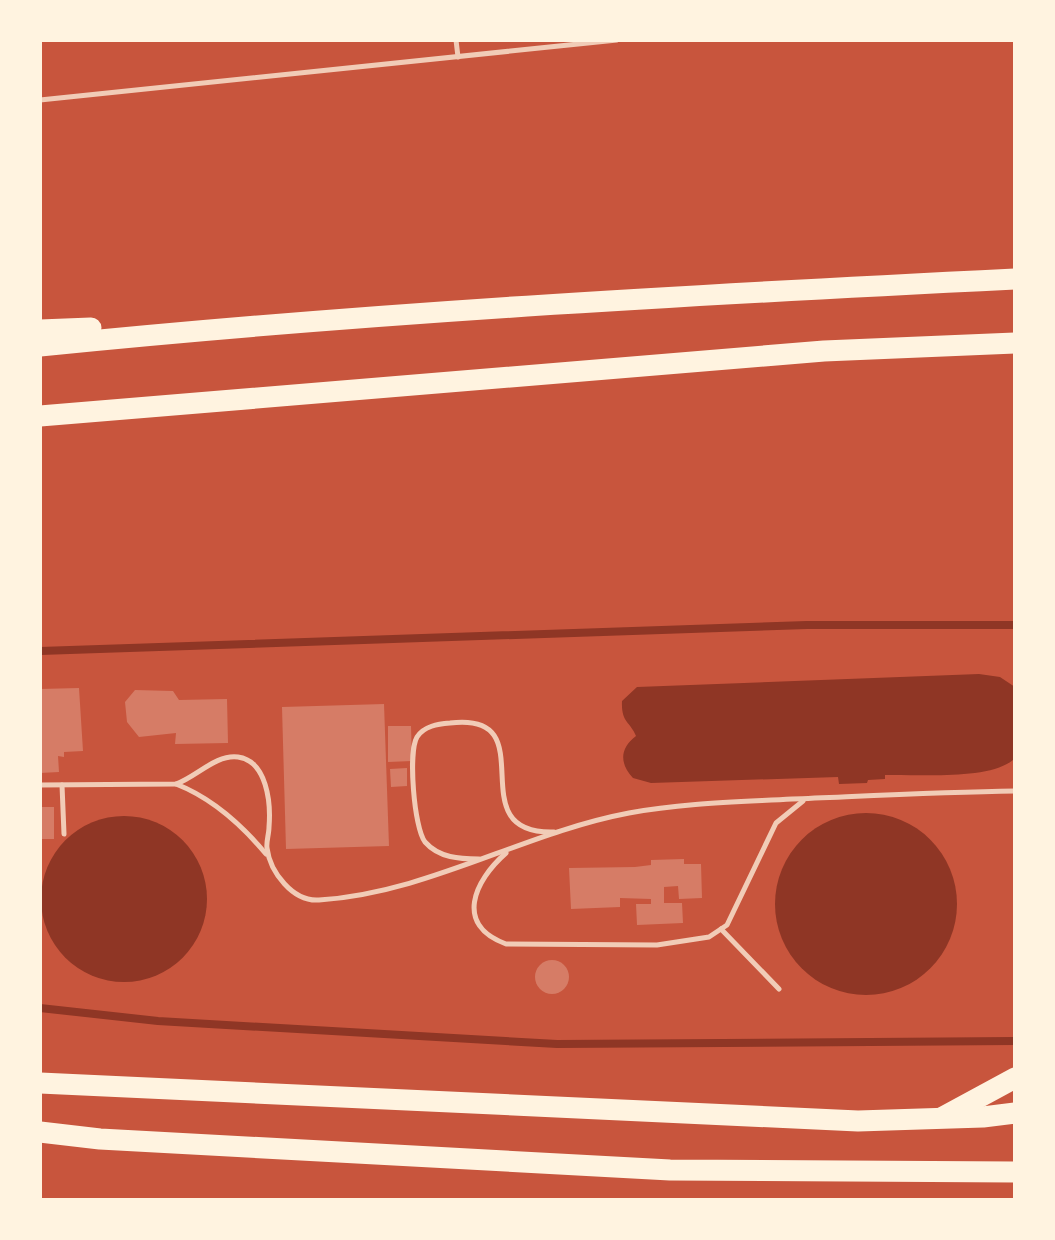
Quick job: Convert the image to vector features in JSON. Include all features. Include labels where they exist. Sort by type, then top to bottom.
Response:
[{"type":"highway","points":[[40,346],[268,323],[614,299],[1015,279]]},
{"type":"highway","points":[[40,330],[268,323]]},
{"type":"highway","points":[[40,417],[133,406],[824,351],[1015,343]]},
{"type":"highway","points":[[941,1118],[1015,1077]]},
{"type":"highway","points":[[40,1083],[858,1121],[1015,1113]]},
{"type":"highway","points":[[40,1132],[114,1140],[670,1170],[1015,1172]]},
{"type":"lane","points":[[456,40],[458,57]]},
{"type":"lane","points":[[40,100],[617,40]]},
{"type":"lane","points":[[483,860],[456,859],[438,852],[425,841],[418,824],[412,761],[416,738],[427,728],[471,722],[491,732],[502,749],[502,798],[508,813],[519,825],[534,832],[561,831]]},
{"type":"lane","points":[[40,785],[176,784],[191,779],[222,758],[238,757],[255,765],[264,780],[270,824],[267,848],[279,877],[293,893],[314,901],[366,896],[483,860],[561,831],[628,813],[678,805],[1015,791]]},
{"type":"lane","points":[[176,784],[193,791],[236,821],[271,860]]},
{"type":"lane","points":[[62,785],[64,834]]},
{"type":"lane","points":[[509,851],[489,868],[473,903],[478,926],[486,937],[506,944],[657,945],[709,937],[727,925],[776,823],[806,799]]},
{"type":"lane","points":[[721,929],[779,989]]},
{"type":"shaded area","points":[[979,674],[1000,677],[1015,687],[1015,758],[990,770],[954,775],[885,775],[885,779],[868,780],[867,783],[839,784],[838,777],[651,783],[633,778],[625,767],[624,751],[636,736],[624,718],[622,701],[637,687]]},
{"type":"shaded area","points":[[866,813],[901,820],[931,839],[950,869],[957,904],[950,939],[931,969],[901,988],[866,995],[831,988],[801,969],[782,939],[775,904],[782,869],[801,839],[831,820]]},
{"type":"shaded area","points":[[124,816],[156,822],[183,840],[201,867],[207,899],[201,931],[183,958],[156,976],[124,982],[92,976],[65,958],[47,931],[41,899],[47,867],[65,840],[92,822]]},
{"type":"building","points":[[79,688],[83,751],[64,752],[64,757],[58,756],[59,772],[40,773],[40,689]]},
{"type":"building","points":[[135,690],[173,691],[179,700],[227,699],[228,743],[175,744],[176,733],[139,737],[127,722],[125,702]]},
{"type":"building","points":[[384,704],[389,846],[286,849],[282,707]]},
{"type":"building","points":[[388,726],[411,726],[412,761],[388,762]]},
{"type":"building","points":[[407,768],[407,786],[391,787],[390,769]]},
{"type":"building","points":[[40,807],[54,807],[54,839],[40,839]]},
{"type":"building","points":[[684,859],[684,864],[701,864],[702,898],[679,899],[678,886],[664,887],[664,903],[682,903],[683,923],[637,925],[636,904],[651,904],[651,899],[620,898],[620,907],[571,909],[569,868],[635,867],[651,865],[651,860]]},
{"type":"building","points":[[552,960],[564,965],[569,977],[564,989],[552,994],[540,989],[535,977],[540,965]]},
{"type":"waterway","points":[[40,651],[807,625],[1015,625]]},
{"type":"waterway","points":[[40,1008],[158,1021],[557,1044],[1015,1041]]}]
